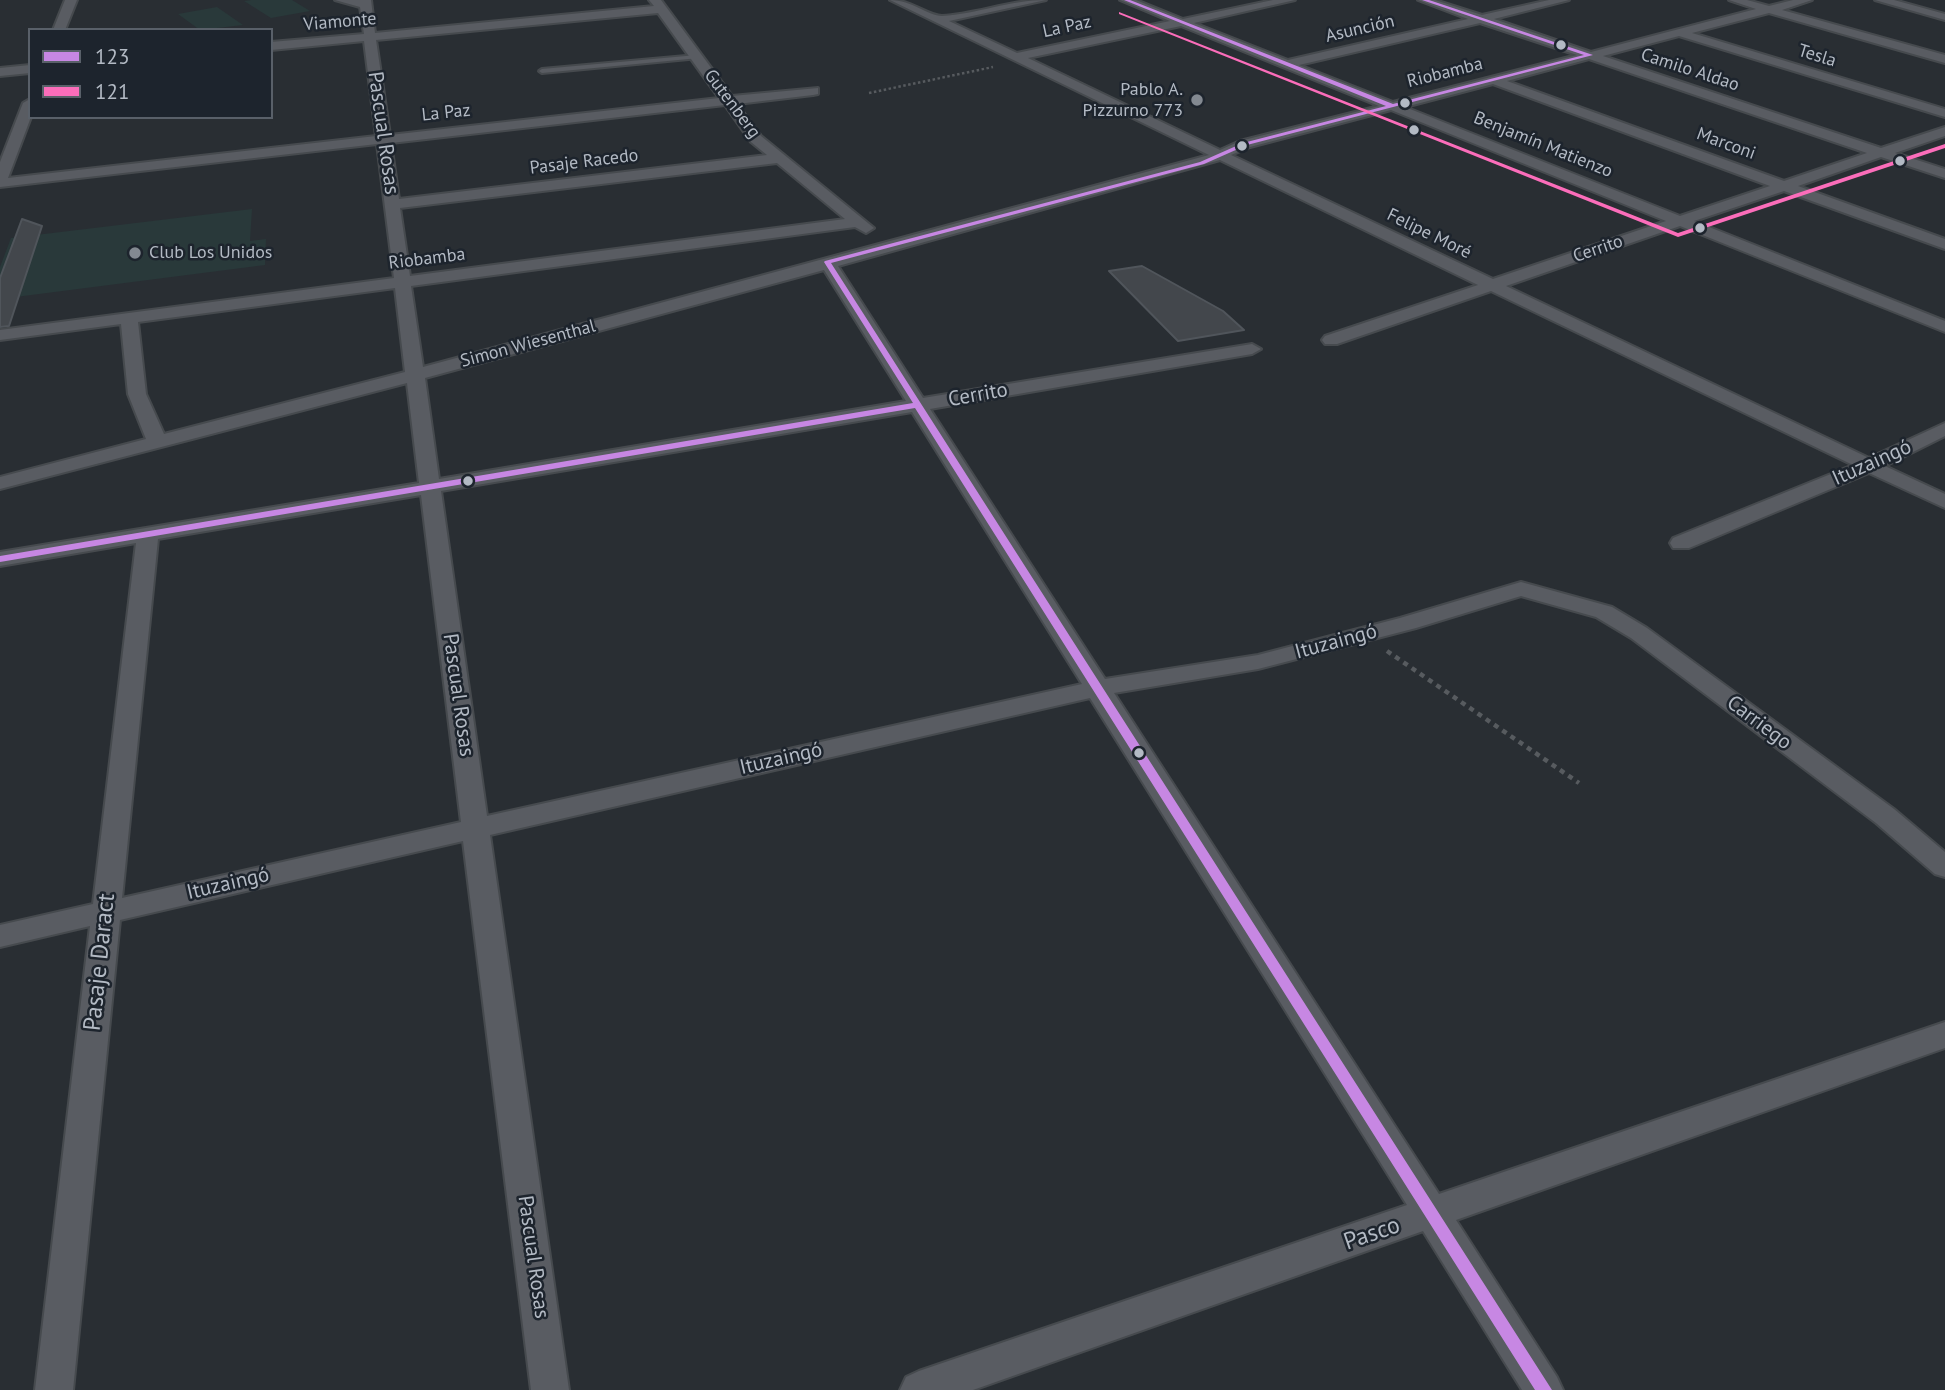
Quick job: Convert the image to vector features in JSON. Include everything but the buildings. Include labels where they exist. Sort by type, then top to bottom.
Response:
[{"type":"street","points":[[60,28],[71,0]]},
{"type":"street","points":[[341,0],[366,3]]},
{"type":"street","name":"Felipe Moré","points":[[896,0],[1945,502]]},
{"type":"street","points":[[938,20],[1040,0]]},
{"type":"street","name":"Benjamín Matienzo","points":[[1126,0],[1945,327]]},
{"type":"street","name":"La Paz","points":[[1018,59],[1289,0]]},
{"type":"street","name":"Camilo Aldao","points":[[1424,0],[1945,174]]},
{"type":"street","name":"Asunción","points":[[1287,64],[1563,0]]},
{"type":"street","points":[[1735,0],[1945,59]]},
{"type":"street","name":"Riobamba","points":[[1055,202],[1202,163],[1245,144],[1806,0]]},
{"type":"street","points":[[1881,0],[1945,17]]},
{"type":"street","name":"Pascual Rosas","points":[[366,3],[550,1390]]},
{"type":"street","name":"Viamonte","points":[[273,46],[659,5]]},
{"type":"street","name":"Gutenberg","points":[[659,5],[756,139],[888,246]]},
{"type":"street","name":"Tesla","points":[[1679,33],[1945,113]]},
{"type":"street","points":[[0,72],[28,69]]},
{"type":"street","name":"Marconi","points":[[1493,80],[1945,244]]},
{"type":"street","name":"La Paz","points":[[0,181],[813,90]]},
{"type":"street","points":[[0,181],[17,122],[28,106]]},
{"type":"street","name":"Cerrito","points":[[1331,340],[1945,131]]},
{"type":"street","name":"Pasaje Racedo","points":[[393,204],[780,158]]},
{"type":"street","name":"Simon Wiesenthal","points":[[0,483],[415,375],[1055,202]]},
{"type":"street","name":"Riobamba","points":[[0,335],[858,222]]},
{"type":"street","points":[[827,262],[1544,1390]]},
{"type":"street","points":[[129,318],[137,394],[157,441]]},
{"type":"street","name":"Cerrito","points":[[0,559],[1252,349]]},
{"type":"street","name":"Ituzaingó","points":[[1681,543],[1869,466],[1945,429]]},
{"type":"street","name":"Pasaje Daract","points":[[54,1390],[148,534]]},
{"type":"street","name":"Ituzaingó","points":[[0,936],[1098,688],[1258,662],[1521,589],[1561,599]]},
{"type":"street","name":"Carriego","points":[[1561,599],[1604,612],[1639,634],[1885,816],[1945,867]]},
{"type":"street","name":"Pasco","points":[[919,1390],[1945,1035]]},
{"type":"lane","points":[[542,71],[697,57]]},
{"type":"path","points":[[869,93],[1018,59]]},
{"type":"path","points":[[1363,634],[1579,783]]},
{"type":"shaded area","points":[[292,0],[310,11],[271,18],[244,1]]},
{"type":"shaded area","points":[[217,7],[243,25],[197,28],[178,14]]},
{"type":"shaded area","name":"Club Los Unidos","points":[[252,209],[250,241],[266,239],[265,265],[0,299],[0,267],[11,238]]},
{"type":"transit line","name":"123","points":[[1126,0],[1392,106]]},
{"type":"transit line","name":"123","points":[[1424,0],[1590,55]]},
{"type":"transit line","name":"121","points":[[1121,13],[1678,235],[1945,146]]},
{"type":"transit line","name":"123","points":[[827,262],[1202,163],[1245,144],[1590,55]]},
{"type":"transit line","name":"123","points":[[827,262],[1544,1390]]},
{"type":"transit line","name":"123","points":[[0,559],[918,405]]},
{"type":"place","name":"Pablo A. Pizzurno 773","points":[[1197,100]]},
{"type":"place","name":"Club Los Unidos","points":[[135,253]]}]
